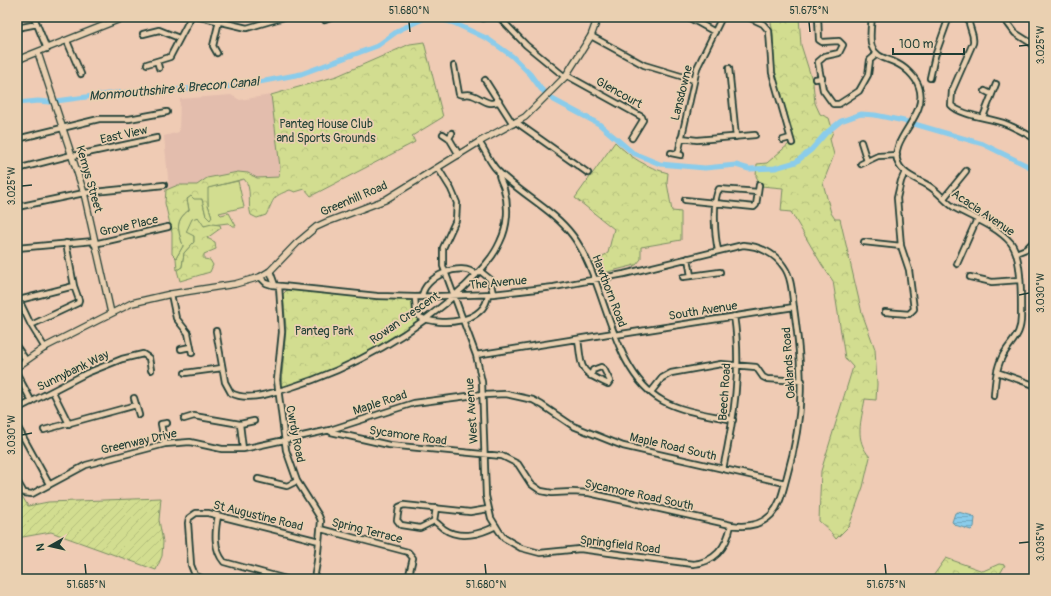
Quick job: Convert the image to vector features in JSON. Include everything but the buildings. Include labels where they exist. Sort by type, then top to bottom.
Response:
[{"type":"street","points":[[34,17],[47,49]]},
{"type":"street","points":[[17,60],[38,53],[125,17]]},
{"type":"street","points":[[147,64],[170,57],[191,17]]},
{"type":"street","points":[[200,17],[247,28],[284,17]]},
{"type":"street","points":[[325,20],[333,17]]},
{"type":"street","points":[[499,17],[526,45],[565,76]]},
{"type":"street","name":"Greenhill Road","points":[[17,367],[45,348],[132,303],[171,294],[235,284],[260,277],[270,271],[297,243],[316,227],[385,200],[479,142],[531,113],[565,76],[591,36],[598,17]]},
{"type":"street","points":[[688,17],[715,32]]},
{"type":"street","name":"Lansdowne","points":[[671,153],[680,155],[681,138],[694,80],[700,61],[722,17]]},
{"type":"street","points":[[748,17],[763,24],[769,31],[772,73],[792,143]]},
{"type":"street","points":[[818,17],[818,40],[824,42],[839,41],[843,47],[840,53],[824,56],[818,61],[824,92],[831,103],[838,104],[859,91],[868,75],[870,60],[877,54]]},
{"type":"street","points":[[872,17],[871,44],[877,54],[898,64],[916,81],[921,96],[917,113],[905,134],[897,155],[898,163],[906,172],[901,181],[897,195],[901,246],[909,270],[914,309],[909,314],[885,312]]},
{"type":"street","points":[[930,78],[935,56],[949,17]]},
{"type":"street","points":[[969,17],[968,22],[974,37],[973,43],[952,91],[951,101],[955,109],[1007,124],[1034,138]]},
{"type":"street","points":[[1003,17],[1015,34],[1034,45]]},
{"type":"street","points":[[217,53],[211,47],[219,21]]},
{"type":"street","points":[[17,28],[37,24]]},
{"type":"street","points":[[147,26],[149,31]]},
{"type":"street","points":[[143,34],[149,31],[159,30],[179,38]]},
{"type":"street","points":[[591,36],[644,65],[694,80]]},
{"type":"street","points":[[67,41],[81,74]]},
{"type":"street","name":"Kemys Street","points":[[38,53],[84,193],[111,313]]},
{"type":"street","points":[[157,60],[159,68]]},
{"type":"street","points":[[454,66],[459,94],[472,95],[486,102],[492,103],[499,101]]},
{"type":"street","points":[[729,68],[736,137]]},
{"type":"street","name":"Glencourt","points":[[565,76],[642,116],[643,120],[632,138]]},
{"type":"street","points":[[815,79],[822,78]]},
{"type":"street","points":[[485,80],[514,123],[588,173]]},
{"type":"street","points":[[983,117],[996,84]]},
{"type":"street","points":[[985,91],[991,94]]},
{"type":"street","points":[[17,139],[99,119],[129,119],[167,112]]},
{"type":"street","points":[[443,134],[450,135],[459,154]]},
{"type":"street","points":[[681,138],[697,140],[755,135]]},
{"type":"street","name":"East View","points":[[17,169],[157,138]]},
{"type":"street","points":[[783,140],[790,138]]},
{"type":"street","name":"Hawthorn Road","points":[[479,142],[499,172],[558,219],[572,234],[587,258],[614,334],[626,358],[650,392],[663,401],[673,405],[733,420]]},
{"type":"street","points":[[861,142],[867,161]]},
{"type":"street","points":[[861,164],[882,155],[897,155]]},
{"type":"street","name":"West Avenue","points":[[438,168],[451,189],[457,203],[456,220],[443,248],[443,266],[476,355],[483,394],[485,483],[488,509],[496,526]]},
{"type":"street","points":[[944,198],[966,171]]},
{"type":"street","name":"Rowan Crescent","points":[[216,331],[222,368],[228,388],[236,395],[246,397],[278,391],[316,380],[378,350],[425,320],[454,296],[478,273],[497,248],[505,230],[507,203],[499,172]]},
{"type":"street","name":"Acacia Avenue","points":[[906,172],[934,189],[952,206],[977,219],[1004,236],[1011,243],[1016,253],[1022,315],[1019,333],[1003,356],[997,372],[994,396]]},
{"type":"street","points":[[17,207],[84,193],[164,185]]},
{"type":"street","points":[[685,200],[754,207],[756,205],[758,185]]},
{"type":"street","points":[[718,250],[714,230],[719,189],[758,192]]},
{"type":"street","points":[[957,264],[977,219]]},
{"type":"street","name":"Grove Place","points":[[17,248],[94,242],[168,227]]},
{"type":"street","points":[[1016,253],[1026,249],[1034,241]]},
{"type":"street","points":[[864,242],[901,246]]},
{"type":"street","points":[[31,325],[78,303],[79,300],[74,286],[66,244]]},
{"type":"street","name":"The Avenue","points":[[260,277],[266,284],[377,296],[422,297],[490,294],[554,287],[624,274],[736,245]]},
{"type":"street","name":"Oaklands Road","points":[[731,525],[753,525],[770,516],[780,500],[797,435],[802,402],[801,357],[794,307],[787,273],[781,263],[770,254],[756,247],[736,245]]},
{"type":"street","points":[[688,258],[691,276]]},
{"type":"street","points":[[415,297],[416,311],[420,318],[447,323],[463,320],[485,303],[490,294],[490,279],[472,270],[456,270],[445,274],[426,286],[422,297]]},
{"type":"street","name":"Cwrdy Road","points":[[270,271],[277,285],[282,332],[278,372],[278,391],[285,441],[290,465],[297,481],[319,516],[321,529],[314,579]]},
{"type":"street","points":[[683,277],[720,272]]},
{"type":"street","points":[[970,277],[992,282],[1019,280]]},
{"type":"street","points":[[45,348],[31,325],[19,300],[74,286]]},
{"type":"street","points":[[171,294],[176,318],[185,328],[192,353]]},
{"type":"street","name":"South Avenue","points":[[476,355],[794,307]]},
{"type":"street","name":"Beech Road","points":[[723,469],[733,420],[737,365],[737,335],[734,316]]},
{"type":"street","points":[[578,339],[582,365],[586,373],[591,376],[608,384],[610,381],[604,369],[601,367],[593,370],[591,376]]},
{"type":"street","points":[[17,347],[26,360]]},
{"type":"street","points":[[181,349],[190,347]]},
{"type":"street","name":"Sunnybank Way","points":[[17,409],[53,392],[87,373],[134,355],[146,356],[151,363],[151,370]]},
{"type":"street","points":[[650,392],[662,378],[671,373],[721,364],[756,367],[763,377],[767,379],[802,381]]},
{"type":"street","points":[[185,373],[222,368]]},
{"type":"street","points":[[997,372],[1034,385]]},
{"type":"street","points":[[17,374],[32,402]]},
{"type":"street","points":[[53,392],[68,424]]},
{"type":"street","name":"Maple Road","points":[[285,441],[330,430],[414,403],[483,394],[506,394],[533,400],[561,420]]},
{"type":"street","points":[[134,398],[139,415]]},
{"type":"street","points":[[44,430],[136,405]]},
{"type":"street","points":[[184,419],[194,414],[240,424],[254,421]]},
{"type":"street","name":"Maple Road South","points":[[561,420],[588,434],[623,446],[785,483]]},
{"type":"street","points":[[165,444],[161,424],[167,422]]},
{"type":"street","points":[[240,424],[243,449]]},
{"type":"street","points":[[17,426],[49,484]]},
{"type":"street","name":"Sycamore Road","points":[[330,430],[331,432],[344,436],[389,444],[485,454]]},
{"type":"street","name":"Greenway Drive","points":[[17,481],[20,488],[28,494],[32,494],[86,465],[165,444],[190,442],[222,449],[243,449],[285,441]]},
{"type":"street","name":"Sycamore Road South","points":[[485,454],[502,456],[513,460],[518,464],[531,484],[541,490],[552,493],[588,493],[731,525]]},
{"type":"street","points":[[258,479],[287,486],[297,481]]},
{"type":"street","points":[[434,521],[420,528],[401,525],[397,520],[399,508],[401,505],[470,512],[488,509]]},
{"type":"street","points":[[434,521],[436,508]]},
{"type":"street","name":"St Augustine Road","points":[[204,579],[195,575],[191,568],[189,518],[196,513],[201,512],[319,541]]},
{"type":"street","points":[[218,516],[215,538],[218,553],[224,562],[286,579]]},
{"type":"street","points":[[434,521],[444,530],[468,535],[478,534],[496,526]]},
{"type":"street","name":"Springfield Road","points":[[496,526],[504,538],[512,544],[531,552],[549,553],[580,549],[693,564],[706,562],[718,553],[727,540],[731,525]]},
{"type":"street","name":"Spring Terrace","points":[[321,529],[408,552],[413,558],[408,579]]},
{"type":"shaded area","points":[[231,95],[240,100],[271,95],[282,179],[251,183],[245,176],[184,188],[169,188],[164,136],[179,132],[180,99]]},
{"type":"green space","points":[[770,17],[799,17],[801,45],[813,83],[815,103],[820,114],[829,118],[833,132],[830,139],[834,155],[823,183],[831,213],[835,219],[840,219],[862,313],[875,349],[877,384],[876,400],[865,399],[860,430],[862,444],[870,457],[863,487],[849,526],[836,539],[819,521],[821,471],[853,367],[845,358],[833,281],[791,212],[781,211],[783,188],[761,186],[756,176],[757,164],[767,163],[789,144],[792,136],[773,73],[773,34]]},
{"type":"green space","name":"Panteg House Club and Sports Grounds","points":[[424,42],[443,117],[412,136],[415,142],[311,196],[305,189],[295,192],[290,190],[280,194],[274,199],[266,215],[257,218],[251,215],[249,191],[247,183],[244,179],[208,188],[208,205],[212,217],[210,220],[206,216],[202,199],[194,199],[191,196],[187,199],[189,210],[181,218],[178,226],[183,246],[176,258],[172,254],[172,233],[165,203],[166,190],[178,185],[197,185],[207,178],[238,172],[248,173],[257,178],[279,177],[280,167],[271,95],[337,76],[410,44]]},
{"type":"green space","points":[[615,142],[639,161],[668,173],[667,183],[672,211],[681,212],[681,240],[641,247],[641,259],[636,265],[599,274],[593,262],[608,253],[614,229],[575,198]]},
{"type":"green space","points":[[238,181],[244,207],[219,213],[221,215],[229,213],[236,226],[228,223],[204,226],[194,236],[194,242],[184,253],[182,267],[177,270],[176,258],[183,246],[178,226],[181,218],[189,210],[187,199],[191,196],[202,199],[206,216],[212,217],[208,205],[207,188]]},
{"type":"green space","points":[[198,217],[204,226],[212,224],[220,225],[221,228],[207,238],[215,242],[216,249],[204,254],[204,259],[210,260],[213,265],[210,272],[180,281],[177,270],[182,267],[184,253],[194,242],[194,236],[186,232],[192,219]]},
{"type":"green space","name":"Panteg Park","points":[[288,289],[378,299],[412,300],[414,315],[420,320],[373,349],[330,371],[288,386],[281,386],[286,328],[283,294]]},
{"type":"green space","points":[[17,488],[28,506],[48,502],[161,498],[159,520],[163,542],[162,556],[156,570],[51,532],[17,538]]},
{"type":"green space","points":[[946,558],[983,571],[999,564],[1005,565],[997,579],[931,579]]},
{"type":"water","points":[[958,512],[973,516],[975,518],[974,527],[971,530],[955,525],[952,522],[955,513]]},
{"type":"waterway","name":"Monmouthshire & Brecon Canal","points":[[17,103],[38,101],[49,102],[116,93],[239,86],[301,74],[377,46],[399,30],[425,18],[437,18],[454,23],[488,39],[512,56],[530,74],[541,89],[554,100],[599,124],[633,153],[660,164],[705,168],[736,165],[749,169],[775,168],[796,162],[811,150],[826,133],[841,121],[861,114],[875,115],[904,121],[983,144],[1034,169]]}]
